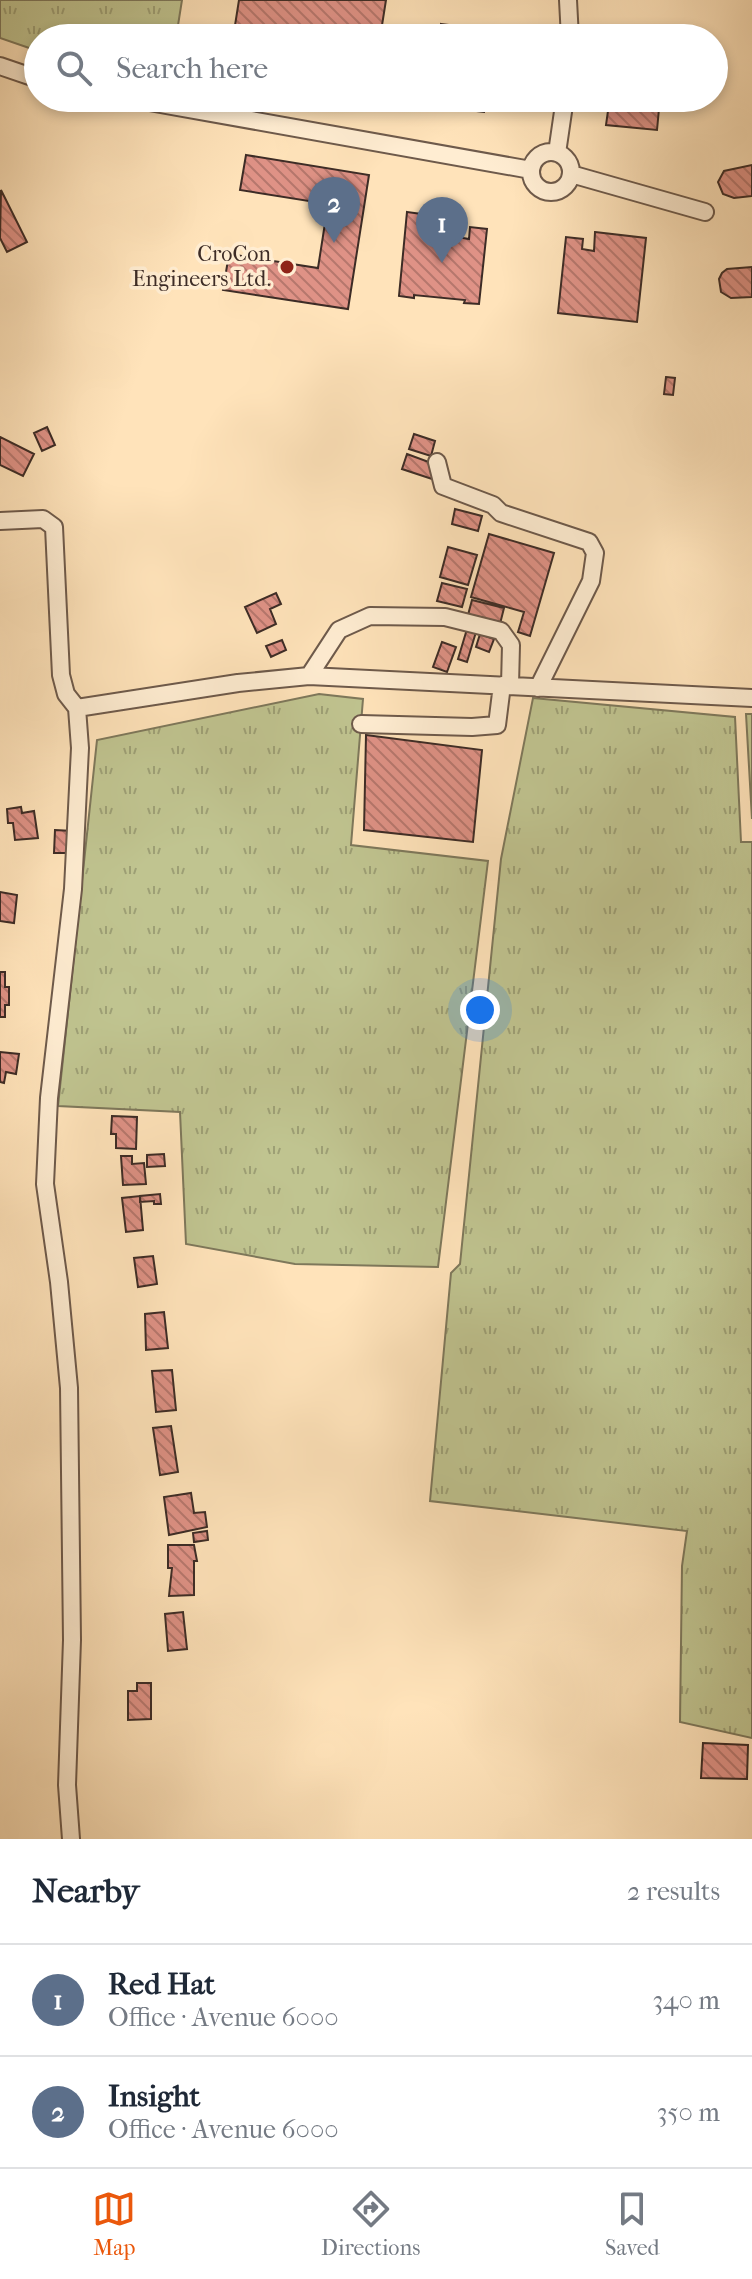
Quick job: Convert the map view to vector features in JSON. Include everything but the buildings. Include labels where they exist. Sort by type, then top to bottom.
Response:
[{"type":"street","points":[[568,0],[569,24]]},
{"type":"street","points":[[0,66],[24,74]]},
{"type":"street","points":[[206,112],[531,170]]},
{"type":"street","points":[[557,153],[563,112]]},
{"type":"street","points":[[550,152],[568,161],[571,174],[566,186],[549,193],[533,182],[531,170],[537,157],[550,152]]},
{"type":"street","points":[[571,174],[705,212]]},
{"type":"street","points":[[437,462],[443,486],[493,505],[501,513],[589,542],[595,553],[591,581],[538,688]]},
{"type":"street","points":[[0,521],[43,519],[54,527],[61,675],[66,694],[77,708],[80,748],[73,889],[49,1098],[45,1184],[59,1282],[69,1388],[72,1640],[67,1785],[71,1839]]},
{"type":"street","points":[[309,676],[339,630],[370,616],[445,617],[501,631],[511,645],[497,725],[361,724]]},
{"type":"street","points":[[77,708],[238,683],[309,676],[752,698]]},
{"type":"green space","points":[[0,0],[182,0],[178,24],[24,24],[24,46],[0,38]]},
{"type":"green space","points":[[319,694],[363,699],[351,845],[488,861],[438,1267],[295,1264],[186,1244],[180,1112],[58,1106],[97,740]]},
{"type":"green space","points":[[533,698],[735,717],[741,842],[752,842],[752,1738],[680,1722],[682,1566],[687,1531],[430,1501],[451,1273],[460,1264],[501,859]]},
{"type":"green space","points":[[746,714],[752,714],[752,819]]},
{"type":"place","name":"Insight","points":[[334,243]]},
{"type":"place","name":"Red Hat","points":[[442,263]]},
{"type":"place","name":"CroCon Engineers Ltd.","points":[[287,267]]}]
